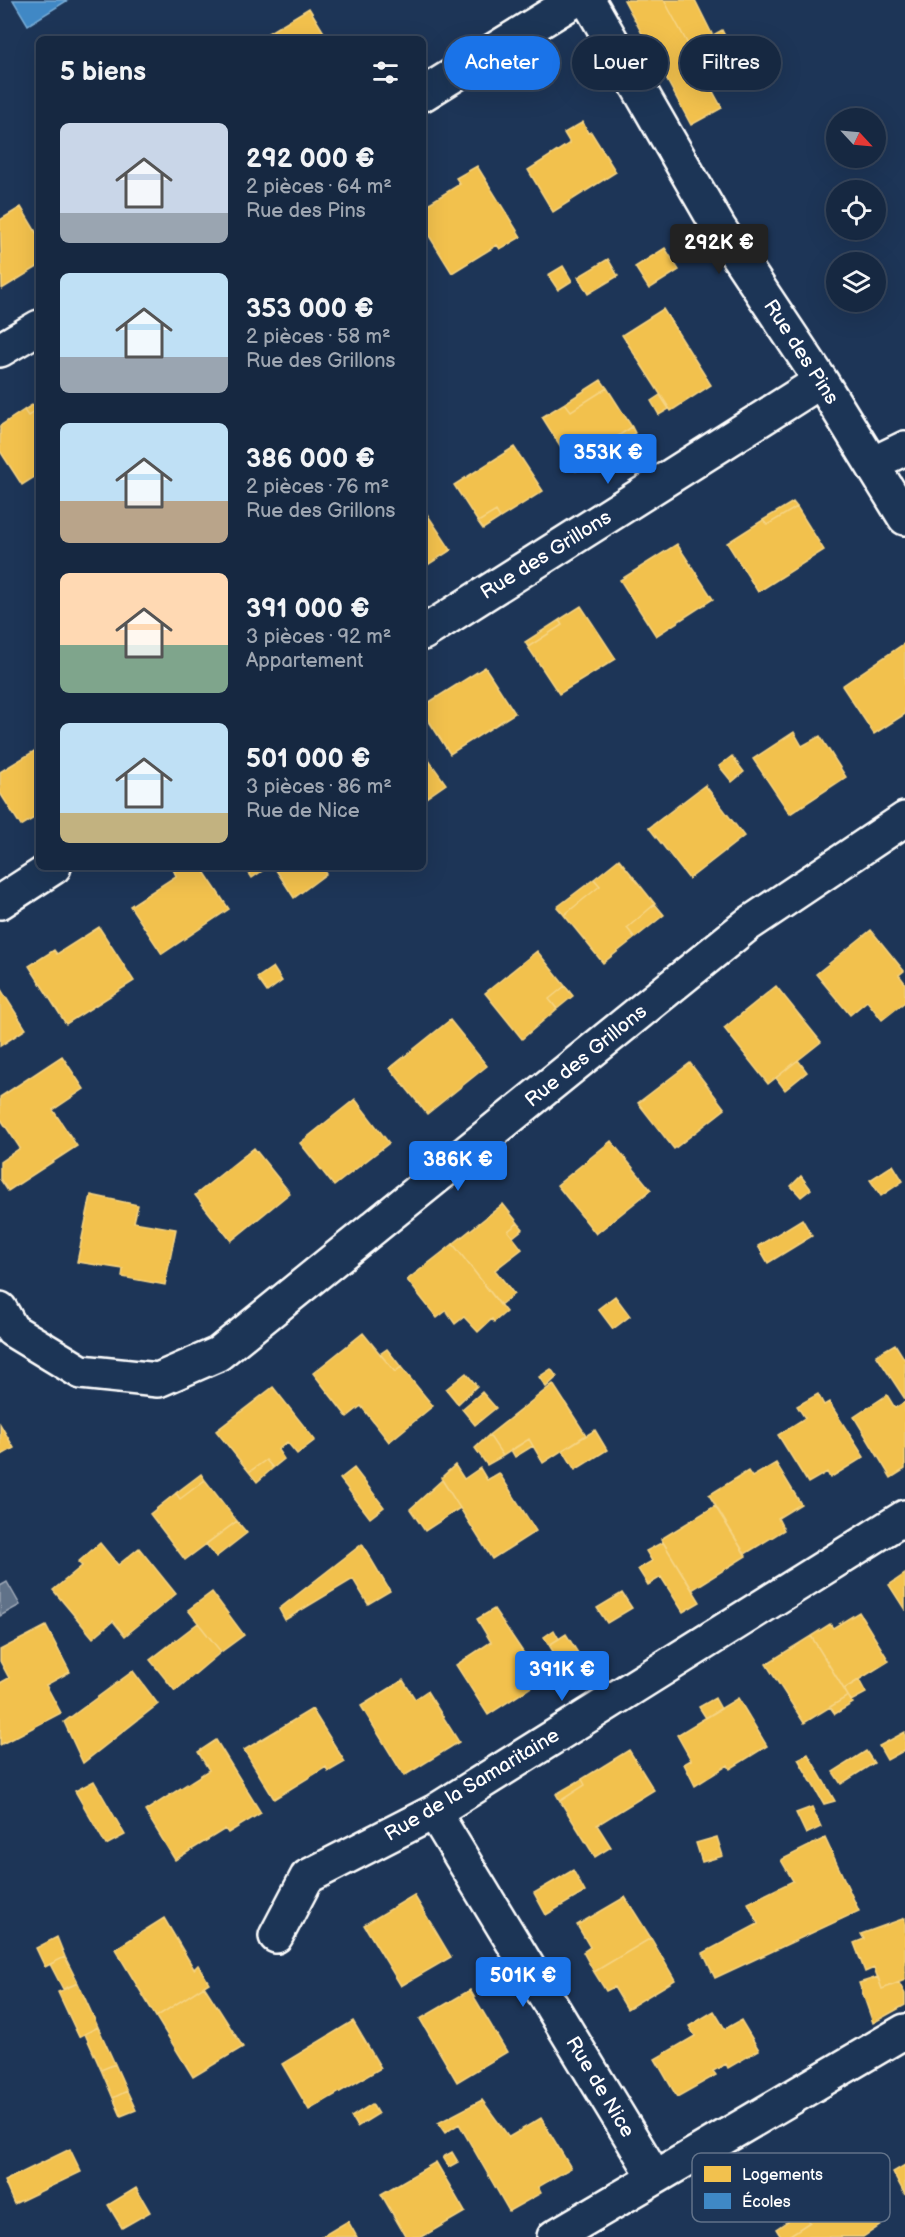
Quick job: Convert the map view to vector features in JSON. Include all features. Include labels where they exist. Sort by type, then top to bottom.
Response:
[{"type":"street","points":[[426,92],[575,0]]},
{"type":"street","name":"Rue des Pins","points":[[588,0],[718,228],[821,381],[905,518]]},
{"type":"street","points":[[0,350],[36,329]]},
{"type":"street","name":"Rue des Grillons","points":[[426,631],[821,381]]},
{"type":"street","points":[[872,464],[905,448]]},
{"type":"street","name":"Rue des Grillons","points":[[0,1309],[12,1330],[81,1372],[158,1380],[218,1354],[747,925],[905,819]]},
{"type":"street","points":[[0,902],[49,870]]},
{"type":"street","name":"Rue de la Samaritaine","points":[[276,1936],[307,1877],[434,1812],[905,1517]]},
{"type":"street","name":"Rue de Nice","points":[[434,1812],[655,2177]]},
{"type":"street","points":[[696,2153],[905,2031]]},
{"type":"street","points":[[554,2237],[692,2155]]},
{"type":"water","points":[[7,1582],[20,1605],[0,1616],[0,1586]]},
{"type":"building: Logements","points":[[624,0],[664,0],[684,36],[680,36],[680,90],[712,90],[722,108],[691,125],[668,82],[668,36],[643,36]]},
{"type":"building: Logements","points":[[664,0],[695,0],[713,36],[684,36]]},
{"type":"building: Logements","points":[[309,8],[326,36],[263,36]]},
{"type":"building: Logements","points":[[722,30],[725,36],[711,36]]},
{"type":"building: Logements","points":[[583,122],[588,133],[591,132],[616,172],[553,212],[528,170],[570,143],[564,133]]},
{"type":"building: Logements","points":[[477,166],[521,237],[500,249],[497,245],[452,273],[426,231],[426,205],[460,184],[456,178]]},
{"type":"building: Logements","points":[[21,207],[36,232],[36,268],[2,289],[0,220]]},
{"type":"building: Logements","points":[[665,248],[679,270],[649,289],[635,267]]},
{"type":"building: Logements","points":[[608,259],[618,276],[588,294],[578,277]]},
{"type":"building: Logements","points":[[563,266],[572,281],[558,290],[548,275]]},
{"type":"building: Logements","points":[[663,309],[711,385],[671,411],[622,335]]},
{"type":"building: Logements","points":[[601,380],[607,388],[571,411],[565,403]]},
{"type":"building: Logements","points":[[607,388],[632,427],[593,452],[596,457],[576,471],[542,417],[565,403],[571,411]]},
{"type":"building: Logements","points":[[660,395],[669,409],[659,415],[651,401]]},
{"type":"building: Logements","points":[[36,403],[36,411],[28,416],[24,410]]},
{"type":"building: Logements","points":[[24,410],[28,416],[36,411],[36,476],[22,485],[0,451],[0,426]]},
{"type":"building: Logements","points":[[632,427],[635,433],[596,457],[593,452]]},
{"type":"building: Logements","points":[[514,447],[543,491],[500,518],[496,511],[478,522],[454,485]]},
{"type":"building: Logements","points":[[793,502],[797,507],[767,525],[763,520]]},
{"type":"building: Logements","points":[[797,507],[824,550],[758,592],[727,543],[763,520],[767,525]]},
{"type":"building: Logements","points":[[496,511],[500,518],[483,529],[478,522]]},
{"type":"building: Logements","points":[[426,512],[451,550],[426,566]]},
{"type":"building: Logements","points":[[677,544],[713,599],[656,636],[620,580]]},
{"type":"building: Logements","points":[[581,606],[616,659],[559,694],[528,647],[562,625],[559,620]]},
{"type":"building: Logements","points":[[559,620],[562,625],[528,647],[525,642]]},
{"type":"building: Logements","points":[[905,643],[905,714],[874,734],[842,686]]},
{"type":"building: Logements","points":[[485,667],[515,713],[450,754],[426,717],[426,704]]},
{"type":"building: Logements","points":[[794,732],[802,746],[820,736],[846,777],[790,814],[753,759]]},
{"type":"building: Logements","points":[[36,750],[36,817],[21,826],[0,793],[0,772]]},
{"type":"building: Logements","points":[[426,756],[446,784],[426,798]]},
{"type":"building: Logements","points":[[732,756],[744,772],[732,782],[719,766]]},
{"type":"building: Logements","points":[[705,785],[744,836],[689,879],[649,828]]},
{"type":"building: Logements","points":[[619,859],[655,904],[627,928],[635,938],[603,963],[564,915],[600,886],[594,879]]},
{"type":"building: Logements","points":[[173,870],[203,870],[229,909],[162,954],[130,906],[176,876]]},
{"type":"building: Logements","points":[[247,870],[264,870],[252,878]]},
{"type":"building: Logements","points":[[276,870],[324,870],[326,874],[294,898]]},
{"type":"building: Logements","points":[[594,879],[600,886],[564,915],[557,907]]},
{"type":"building: Logements","points":[[655,904],[664,915],[635,938],[627,928]]},
{"type":"building: Logements","points":[[99,927],[134,981],[66,1024],[29,966],[54,950],[57,954]]},
{"type":"building: Logements","points":[[871,930],[904,971],[899,975],[905,983],[905,1002],[882,1020],[867,1001],[850,1015],[816,974]]},
{"type":"building: Logements","points":[[537,951],[565,986],[549,999],[557,1009],[522,1039],[485,993]]},
{"type":"building: Logements","points":[[273,967],[282,981],[267,992],[257,978]]},
{"type":"building: Logements","points":[[565,986],[573,996],[557,1009],[549,999]]},
{"type":"building: Logements","points":[[776,986],[821,1042],[768,1084],[724,1028]]},
{"type":"building: Logements","points":[[0,988],[26,1029],[0,1046]]},
{"type":"building: Logements","points":[[450,1020],[487,1066],[427,1114],[390,1068]]},
{"type":"building: Logements","points":[[62,1056],[84,1089],[53,1110],[77,1146],[8,1191],[0,1179],[0,1162],[20,1148],[0,1118],[0,1097]]},
{"type":"building: Logements","points":[[798,1060],[807,1072],[785,1090],[776,1078]]},
{"type":"building: Logements","points":[[690,1063],[725,1109],[674,1149],[638,1103]]},
{"type":"building: Logements","points":[[355,1099],[389,1143],[334,1186],[300,1143]]},
{"type":"building: Logements","points":[[611,1141],[651,1190],[596,1234],[557,1185]]},
{"type":"building: Logements","points":[[254,1148],[290,1193],[231,1241],[195,1195]]},
{"type":"building: Logements","points":[[893,1165],[903,1181],[881,1196],[870,1180]]},
{"type":"building: Logements","points":[[801,1176],[811,1189],[801,1197],[791,1186]]},
{"type":"building: Logements","points":[[91,1195],[138,1205],[134,1222],[176,1229],[165,1285],[122,1277],[123,1269],[77,1262]]},
{"type":"building: Logements","points":[[503,1204],[518,1223],[508,1231],[522,1249],[495,1270],[514,1294],[500,1305],[453,1244]]},
{"type":"building: Logements","points":[[802,1219],[812,1236],[768,1263],[758,1246]]},
{"type":"building: Logements","points":[[518,1223],[523,1229],[513,1237],[508,1231]]},
{"type":"building: Logements","points":[[453,1244],[506,1312],[494,1322],[492,1319],[478,1332],[464,1317],[455,1324],[446,1311],[437,1318],[407,1280]]},
{"type":"building: Logements","points":[[615,1296],[630,1316],[613,1329],[598,1309]]},
{"type":"building: Logements","points":[[363,1333],[395,1372],[401,1367],[433,1406],[389,1442],[361,1406],[347,1417],[313,1373]]},
{"type":"building: Logements","points":[[895,1344],[905,1360],[905,1399],[876,1355]]},
{"type":"building: Logements","points":[[387,1349],[401,1367],[395,1372],[380,1354]]},
{"type":"building: Logements","points":[[551,1369],[557,1377],[546,1387],[539,1377]]},
{"type":"building: Logements","points":[[466,1373],[477,1386],[458,1404],[446,1389]]},
{"type":"building: Logements","points":[[553,1384],[586,1435],[543,1463],[529,1439],[503,1456],[489,1435]]},
{"type":"building: Logements","points":[[273,1387],[315,1440],[297,1454],[287,1442],[278,1450],[284,1459],[273,1468],[266,1460],[249,1472],[216,1431]]},
{"type":"building: Logements","points":[[482,1392],[496,1408],[475,1425],[462,1409]]},
{"type":"building: Logements","points":[[818,1394],[824,1405],[829,1402],[864,1457],[830,1478],[827,1472],[808,1483],[778,1435],[805,1418],[797,1406]]},
{"type":"building: Logements","points":[[887,1395],[895,1408],[905,1402],[905,1469],[891,1478],[854,1417]]},
{"type":"building: Logements","points":[[0,1424],[14,1448],[0,1456]]},
{"type":"building: Logements","points":[[595,1430],[607,1450],[575,1470],[563,1450]]},
{"type":"building: Logements","points":[[489,1435],[503,1456],[487,1465],[475,1448]]},
{"type":"building: Logements","points":[[529,1439],[533,1446],[515,1457],[511,1450]]},
{"type":"building: Logements","points":[[266,1460],[273,1468],[257,1482],[249,1472]]},
{"type":"building: Logements","points":[[776,1463],[801,1504],[778,1518],[784,1530],[745,1554],[709,1495],[748,1471],[752,1477]]},
{"type":"building: Logements","points":[[455,1465],[464,1479],[480,1468],[487,1480],[499,1473],[536,1531],[492,1559],[441,1478]]},
{"type":"building: Logements","points":[[354,1468],[384,1507],[370,1518],[340,1479]]},
{"type":"building: Logements","points":[[201,1474],[205,1480],[180,1499],[176,1493]]},
{"type":"building: Logements","points":[[205,1480],[237,1521],[185,1560],[150,1514],[176,1493],[180,1499]]},
{"type":"building: Logements","points":[[442,1480],[460,1508],[425,1531],[410,1509]]},
{"type":"building: Logements","points":[[715,1506],[746,1556],[692,1590],[661,1539]]},
{"type":"building: Logements","points":[[237,1521],[247,1533],[216,1557],[206,1544]]},
{"type":"building: Logements","points":[[663,1542],[700,1602],[683,1612],[661,1577],[648,1585],[638,1569],[652,1561],[646,1551]]},
{"type":"building: Logements","points":[[100,1543],[118,1565],[139,1548],[176,1594],[125,1636],[113,1621],[93,1638],[53,1590],[82,1566],[78,1562]]},
{"type":"building: Logements","points":[[362,1544],[390,1591],[368,1604],[353,1579],[285,1620],[279,1609]]},
{"type":"building: Logements","points":[[905,1574],[905,1610],[889,1585]]},
{"type":"building: Logements","points":[[212,1592],[244,1635],[221,1652],[188,1610]]},
{"type":"building: Logements","points":[[622,1593],[632,1608],[607,1623],[597,1608]]},
{"type":"building: Logements","points":[[494,1609],[542,1680],[488,1715],[456,1665],[491,1642],[477,1619]]},
{"type":"building: Logements","points":[[859,1612],[889,1661],[844,1689],[811,1636],[830,1624],[833,1628]]},
{"type":"building: Logements","points":[[198,1623],[221,1652],[175,1691],[150,1660]]},
{"type":"building: Logements","points":[[46,1626],[70,1672],[46,1685],[61,1713],[0,1745],[0,1683],[9,1678],[0,1661],[0,1650]]},
{"type":"building: Logements","points":[[554,1630],[559,1639],[549,1645],[544,1637]]},
{"type":"building: Logements","points":[[566,1634],[585,1664],[568,1676],[549,1645]]},
{"type":"building: Logements","points":[[811,1636],[848,1696],[804,1723],[766,1664]]},
{"type":"building: Logements","points":[[133,1671],[158,1704],[83,1763],[64,1722]]},
{"type":"building: Logements","points":[[403,1680],[415,1699],[427,1691],[459,1742],[404,1776],[361,1706]]},
{"type":"building: Logements","points":[[859,1680],[866,1693],[851,1701],[844,1689]]},
{"type":"building: Logements","points":[[848,1696],[853,1703],[835,1714],[830,1707]]},
{"type":"building: Logements","points":[[715,1698],[721,1709],[706,1718],[699,1707]]},
{"type":"building: Logements","points":[[738,1698],[767,1746],[730,1769],[728,1765],[695,1786],[684,1764],[691,1760],[677,1735]]},
{"type":"building: Logements","points":[[312,1709],[345,1762],[328,1772],[326,1767],[274,1799],[244,1750]]},
{"type":"building: Logements","points":[[905,1732],[905,1750],[887,1760],[879,1746]]},
{"type":"building: Logements","points":[[216,1740],[261,1813],[228,1833],[225,1829],[175,1860],[145,1811],[209,1770],[198,1752]]},
{"type":"building: Logements","points":[[629,1750],[654,1790],[597,1825],[611,1847],[595,1857],[560,1801],[585,1785],[582,1779]]},
{"type":"building: Logements","points":[[866,1751],[874,1763],[841,1784],[833,1772]]},
{"type":"building: Logements","points":[[808,1754],[835,1801],[824,1804],[798,1759]]},
{"type":"building: Logements","points":[[582,1779],[585,1785],[560,1801],[556,1794]]},
{"type":"building: Logements","points":[[94,1781],[125,1835],[106,1845],[75,1791]]},
{"type":"building: Logements","points":[[812,1807],[821,1827],[806,1834],[796,1813]]},
{"type":"building: Logements","points":[[717,1837],[723,1856],[702,1862],[696,1843]]},
{"type":"building: Logements","points":[[825,1838],[859,1911],[715,1978],[703,1953],[758,1924],[748,1903],[793,1881],[781,1860]]},
{"type":"building: Logements","points":[[573,1870],[585,1892],[546,1915],[534,1893]]},
{"type":"building: Logements","points":[[414,1895],[451,1957],[401,1986],[364,1925]]},
{"type":"building: Logements","points":[[625,1897],[651,1938],[594,1972],[583,1952],[590,1947],[577,1925]]},
{"type":"building: Logements","points":[[164,1918],[194,1969],[198,1965],[209,1983],[156,2017],[115,1949]]},
{"type":"building: Logements","points":[[905,1918],[905,1980],[882,1989],[874,1968],[865,1972],[854,1943],[864,1939],[861,1934]]},
{"type":"building: Logements","points":[[57,1937],[65,1957],[45,1967],[36,1948]]},
{"type":"building: Logements","points":[[651,1938],[675,1980],[627,2009],[614,1987],[606,1991],[594,1972]]},
{"type":"building: Logements","points":[[65,1957],[78,1983],[63,1989],[50,1964]]},
{"type":"building: Logements","points":[[878,1977],[882,1989],[899,1983],[905,1994],[905,2005],[873,2023],[859,1983]]},
{"type":"building: Logements","points":[[78,1983],[98,2027],[79,2037],[58,1992]]},
{"type":"building: Logements","points":[[204,1986],[243,2047],[193,2077],[156,2017]]},
{"type":"building: Logements","points":[[470,1990],[507,2052],[457,2082],[420,2019]]},
{"type":"building: Logements","points":[[714,2011],[725,2029],[741,2020],[759,2050],[728,2068],[726,2064],[713,2071],[716,2075],[677,2097],[655,2059],[695,2036],[689,2026]]},
{"type":"building: Logements","points":[[353,2021],[381,2068],[309,2110],[282,2064]]},
{"type":"building: Logements","points":[[98,2027],[115,2064],[101,2070],[85,2034]]},
{"type":"building: Logements","points":[[115,2064],[127,2091],[113,2098],[101,2070]]},
{"type":"building: Logements","points":[[127,2091],[136,2110],[121,2116],[113,2098]]},
{"type":"building: Logements","points":[[482,2100],[509,2137],[541,2118],[571,2168],[538,2187],[541,2193],[509,2211],[459,2124],[445,2133],[438,2123]]},
{"type":"building: Logements","points":[[372,2104],[378,2114],[357,2127],[351,2117]]},
{"type":"building: Logements","points":[[70,2149],[81,2172],[14,2204],[4,2181]]},
{"type":"building: Logements","points":[[452,2152],[458,2162],[449,2167],[443,2157]]},
{"type":"building: Logements","points":[[436,2162],[465,2212],[422,2237],[406,2237],[381,2194]]},
{"type":"building: Logements","points":[[905,2165],[905,2195],[893,2172]]},
{"type":"building: Logements","points":[[136,2188],[150,2212],[122,2228],[108,2205]]},
{"type":"building: Logements","points":[[348,2221],[357,2237],[321,2237]]},
{"type":"building: Logements","points":[[786,2222],[810,2222],[787,2237],[781,2237],[776,2229]]},
{"type":"building: Logements","points":[[810,2222],[879,2222],[881,2225],[863,2237],[787,2237]]},
{"type":"building: Écoles","points":[[13,0],[68,0],[28,25]]}]
